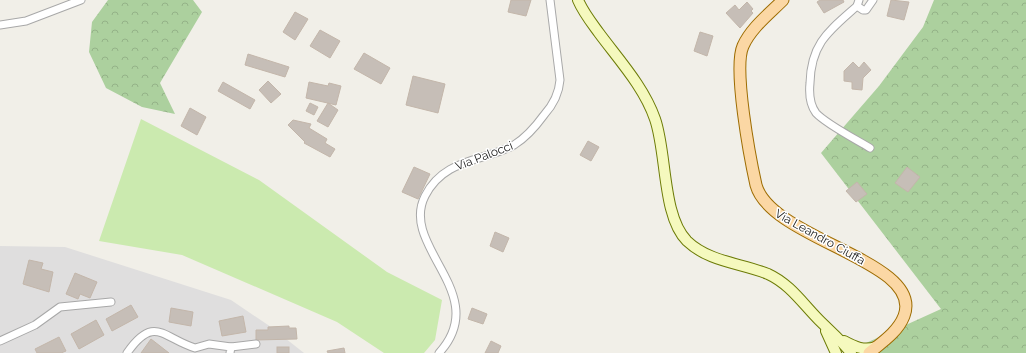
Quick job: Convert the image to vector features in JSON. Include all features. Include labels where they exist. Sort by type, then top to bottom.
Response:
[{"type":"main road","name":"Via Leandro Ciuffa","points":[[782,0],[748,38],[739,58],[740,84],[756,185],[765,202],[778,215],[883,271],[900,288],[905,300],[904,315],[890,335],[872,350]]},
{"type":"street","points":[[0,25],[26,21],[81,0]]},
{"type":"street","name":"Via Palocci","points":[[439,353],[449,340],[454,330],[456,320],[455,306],[448,282],[424,234],[421,218],[422,202],[432,185],[453,167],[469,160],[501,151],[520,141],[533,130],[552,105],[558,93],[560,80],[550,0]]},
{"type":"street","points":[[578,0],[586,16],[641,92],[652,111],[660,138],[672,212],[679,232],[689,243],[704,253],[758,270],[778,280],[794,292],[851,353]]},
{"type":"street","points":[[870,148],[820,116],[814,109],[810,92],[811,68],[816,48],[822,39],[858,3],[865,10],[873,0]]},
{"type":"street","points":[[0,341],[35,324],[60,307],[111,302]]},
{"type":"street","points":[[819,320],[830,337],[836,353]]},
{"type":"street","points":[[127,353],[140,338],[156,331],[165,333],[195,348],[209,344],[231,350],[256,344]]},
{"type":"street","points":[[834,334],[859,348],[872,350]]},
{"type":"shaded area","points":[[0,246],[65,247],[231,300],[271,327],[304,353],[0,353]]},
{"type":"green space","points":[[108,0],[193,0],[202,12],[160,83],[175,114],[142,107],[106,88],[89,52],[92,22]]},
{"type":"green space","points":[[934,0],[1026,0],[1026,353],[844,353],[941,309],[821,153],[879,86],[923,27]]},
{"type":"green space","points":[[141,119],[259,180],[387,272],[442,300],[435,340],[424,353],[384,353],[337,322],[182,255],[99,241]]},
{"type":"building","points":[[511,0],[531,0],[526,16],[508,12]]},
{"type":"building","points":[[820,0],[843,0],[844,2],[824,13],[817,2]]},
{"type":"building","points":[[891,0],[909,2],[904,20],[887,16]]},
{"type":"building","points":[[747,2],[753,9],[751,11],[753,13],[740,28],[726,13],[735,5],[739,10]]},
{"type":"building","points":[[295,12],[308,19],[295,40],[283,32]]},
{"type":"building","points":[[320,30],[340,41],[330,58],[310,46]]},
{"type":"building","points":[[700,32],[713,36],[707,56],[694,51]]},
{"type":"building","points":[[364,53],[390,68],[381,84],[354,69]]},
{"type":"building","points":[[248,54],[289,67],[285,77],[245,65]]},
{"type":"building","points":[[853,62],[859,68],[864,62],[871,70],[863,78],[862,90],[852,89],[852,82],[844,81],[844,71]]},
{"type":"building","points":[[413,76],[445,84],[438,113],[406,105]]},
{"type":"building","points":[[268,81],[281,94],[271,103],[259,90]]},
{"type":"building","points":[[223,82],[255,100],[250,109],[218,91]]},
{"type":"building","points":[[309,82],[328,86],[329,83],[341,86],[336,105],[306,98]]},
{"type":"building","points":[[310,103],[318,107],[314,115],[306,111]]},
{"type":"building","points":[[328,103],[338,110],[328,127],[317,121]]},
{"type":"building","points":[[190,108],[206,117],[197,135],[181,126]]},
{"type":"building","points":[[293,120],[311,124],[309,128],[327,139],[325,143],[335,149],[330,157],[304,143],[305,142],[288,125]]},
{"type":"building","points":[[588,141],[599,147],[591,161],[580,155]]},
{"type":"building","points":[[414,167],[430,174],[418,199],[402,192]]},
{"type":"building","points":[[907,167],[920,177],[908,192],[895,183]]},
{"type":"building","points":[[857,182],[867,194],[856,202],[846,191]]},
{"type":"building","points":[[495,232],[509,238],[503,252],[490,246]]},
{"type":"building","points":[[29,260],[43,263],[41,269],[53,272],[49,292],[23,284]]},
{"type":"building","points":[[75,273],[97,282],[90,298],[80,294],[78,299],[66,294]]},
{"type":"building","points":[[131,305],[138,317],[112,331],[106,319]]},
{"type":"building","points":[[171,308],[193,312],[191,326],[169,322]]},
{"type":"building","points":[[472,308],[487,314],[483,324],[468,319]]},
{"type":"building","points":[[243,316],[246,332],[222,336],[219,321]]},
{"type":"building","points":[[96,320],[104,335],[79,349],[71,334]]},
{"type":"building","points":[[289,326],[289,328],[296,328],[297,339],[256,340],[256,330],[268,330],[268,327]]},
{"type":"building","points":[[59,337],[66,351],[61,353],[37,353],[35,349]]},
{"type":"building","points":[[151,339],[169,353],[141,353]]},
{"type":"building","points":[[491,341],[501,346],[498,353],[485,353]]},
{"type":"building","points":[[277,347],[289,347],[289,353],[277,353]]},
{"type":"building","points":[[344,348],[345,353],[328,353],[327,351]]}]
